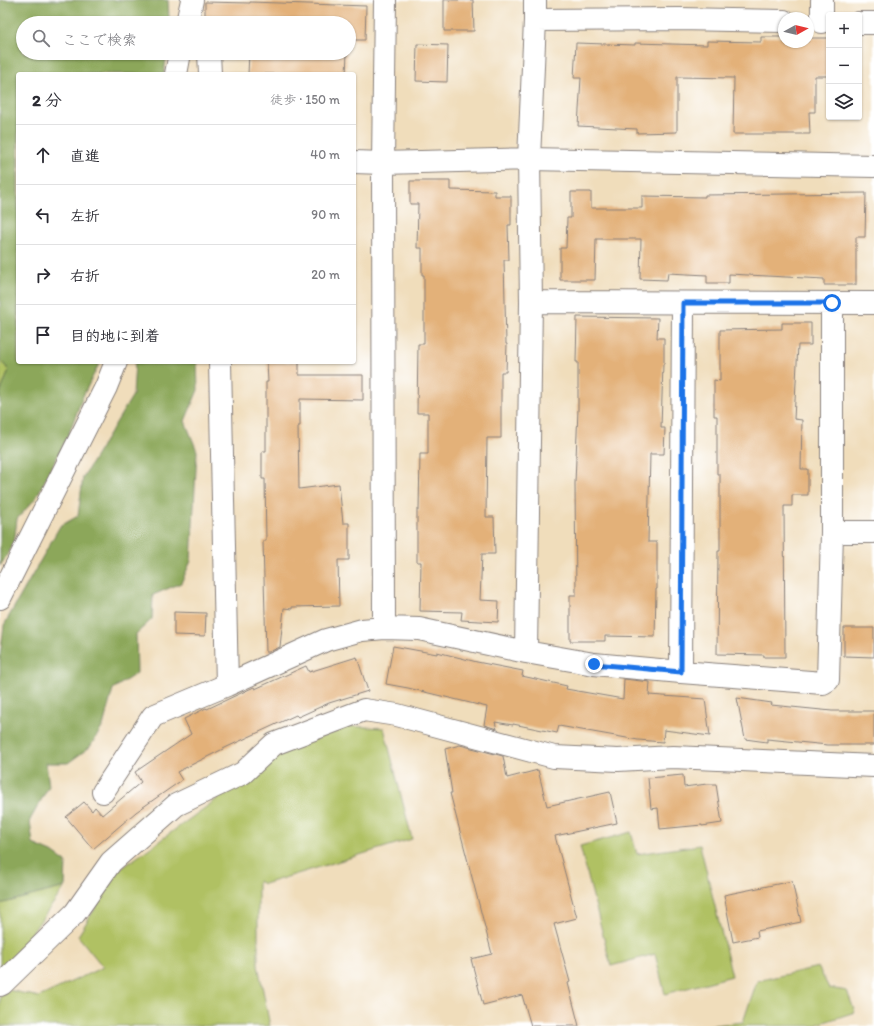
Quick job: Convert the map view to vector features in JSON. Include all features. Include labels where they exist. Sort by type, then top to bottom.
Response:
[{"type":"street","points":[[189,16],[192,0]]},
{"type":"street","points":[[384,628],[383,163],[385,0]]},
{"type":"street","points":[[820,22],[822,0]]},
{"type":"street","points":[[526,652],[531,302],[529,159],[535,10],[679,9],[778,20]]},
{"type":"street","points":[[862,22],[874,23]]},
{"type":"street","points":[[176,72],[179,60]]},
{"type":"street","points":[[209,60],[210,72]]},
{"type":"street","points":[[356,162],[383,163],[529,159],[874,166]]},
{"type":"street","points":[[531,302],[874,304]]},
{"type":"street","points":[[681,672],[683,303]]},
{"type":"street","points":[[103,792],[153,716],[227,685],[326,640],[362,630],[384,628],[418,629],[526,652],[594,664],[823,683],[828,680],[832,532],[832,303]]},
{"type":"street","points":[[0,598],[106,387],[115,364]]},
{"type":"street","points":[[220,364],[227,685]]},
{"type":"street","points":[[832,532],[874,532]]},
{"type":"street","points":[[0,986],[75,913],[112,862],[176,805],[243,773],[274,744],[364,710],[397,715],[554,757],[618,760],[673,757],[874,766]]},
{"type":"green space","points":[[0,0],[168,0],[169,16],[16,16],[16,60],[166,60],[164,72],[16,72],[16,364],[99,364],[83,396],[68,436],[36,498],[17,519],[14,544],[0,566],[0,397],[9,370],[0,360]]},
{"type":"green space","points":[[0,360],[9,370],[0,397]]},
{"type":"green space","points":[[135,364],[197,364],[198,390],[185,421],[197,451],[191,561],[181,583],[153,595],[152,619],[136,634],[137,673],[113,689],[103,726],[90,747],[68,763],[46,763],[49,786],[30,820],[33,844],[52,852],[66,862],[65,887],[0,904],[0,656],[4,625],[60,526],[78,516],[83,477],[133,395]]},
{"type":"green space","points":[[347,726],[384,728],[412,839],[264,884],[258,881],[258,965],[270,1026],[0,1026],[0,996],[9,990],[39,997],[103,967],[78,936],[118,871],[283,751]]},
{"type":"green space","points":[[631,832],[637,854],[700,845],[732,976],[665,994],[655,954],[611,966],[580,846]]},
{"type":"green space","points":[[65,887],[5,970],[0,972],[0,904]]},
{"type":"green space","points":[[818,967],[829,988],[847,991],[855,1012],[812,1026],[703,1026],[743,1022],[757,981]]},
{"type":"building","points":[[444,0],[473,0],[474,31],[444,31]]},
{"type":"building","points":[[205,2],[366,6],[365,40],[356,40],[356,16],[205,16]]},
{"type":"building","points":[[761,37],[778,37],[778,48],[814,48],[814,38],[826,38],[826,76],[815,76],[815,112],[809,112],[810,134],[733,134],[734,78],[677,77],[677,132],[637,133],[637,129],[578,126],[581,78],[574,78],[576,43],[707,45],[707,41],[761,42]]},
{"type":"building","points":[[417,44],[448,45],[447,82],[416,81]]},
{"type":"building","points":[[249,60],[347,60],[346,72],[248,72]]},
{"type":"building","points":[[410,181],[450,181],[450,190],[495,191],[495,196],[511,196],[511,225],[508,225],[509,260],[504,260],[507,344],[506,372],[501,372],[501,438],[487,438],[486,517],[494,517],[495,554],[482,554],[480,600],[499,601],[498,622],[461,620],[462,612],[420,611],[421,562],[417,562],[417,510],[419,510],[420,454],[428,454],[428,413],[417,413],[418,344],[424,344],[424,275],[422,275],[422,248],[417,248],[418,204],[410,204]]},
{"type":"building","points":[[571,192],[591,192],[591,208],[642,208],[642,196],[705,197],[705,195],[866,193],[865,237],[856,237],[856,285],[824,285],[824,279],[729,274],[729,283],[707,283],[707,275],[668,273],[667,280],[640,279],[641,239],[596,239],[595,280],[560,280],[560,248],[566,248],[567,218],[571,218]]},
{"type":"building","points":[[577,317],[658,318],[657,338],[664,338],[661,428],[665,428],[664,454],[650,454],[648,542],[657,542],[655,637],[605,636],[605,641],[570,641],[570,595],[576,595],[575,483],[578,409],[578,362],[576,362]]},
{"type":"building","points":[[782,323],[811,323],[811,345],[798,345],[794,419],[802,420],[801,469],[808,469],[808,495],[792,495],[792,506],[784,506],[785,657],[717,654],[718,551],[720,551],[720,474],[717,474],[717,416],[714,416],[714,380],[720,381],[720,330],[782,329]]},
{"type":"building","points":[[267,364],[299,364],[299,375],[363,375],[363,400],[300,399],[300,426],[298,426],[299,489],[339,484],[343,523],[349,523],[349,560],[338,560],[339,606],[292,607],[292,609],[284,608],[280,647],[266,652],[263,541],[266,541],[265,479],[262,479],[262,451],[266,451],[266,382],[268,382]]},
{"type":"building","points":[[174,612],[206,613],[205,636],[174,635]]},
{"type":"building","points":[[844,628],[874,628],[874,657],[844,656]]},
{"type":"building","points":[[393,646],[437,654],[437,652],[523,671],[522,676],[567,686],[566,689],[623,699],[624,679],[650,682],[649,695],[705,699],[710,736],[664,730],[663,742],[638,740],[559,726],[557,733],[495,722],[497,729],[484,725],[487,707],[386,684]]},
{"type":"building","points":[[357,657],[368,691],[329,703],[298,717],[296,715],[177,772],[182,780],[136,812],[93,849],[66,817],[84,802],[92,811],[95,807],[102,815],[141,782],[135,772],[191,734],[184,719],[254,687],[255,689],[306,666],[309,672]]},
{"type":"building","points":[[737,698],[772,703],[771,705],[832,711],[874,711],[874,745],[828,745],[767,739],[767,742],[745,739]]},
{"type":"building","points":[[460,745],[503,756],[507,778],[538,770],[547,806],[610,792],[617,823],[555,836],[577,918],[554,924],[570,982],[568,983],[579,1026],[531,1026],[522,995],[483,1005],[471,959],[492,954],[450,793],[452,793],[445,749]]},
{"type":"building","points":[[683,775],[684,787],[716,784],[722,823],[660,829],[658,808],[651,809],[648,778]]},
{"type":"building","points":[[792,881],[801,922],[757,931],[758,937],[733,942],[724,895]]},
{"type":"route","points":[[594,664],[681,672],[683,303],[832,303]]}]
